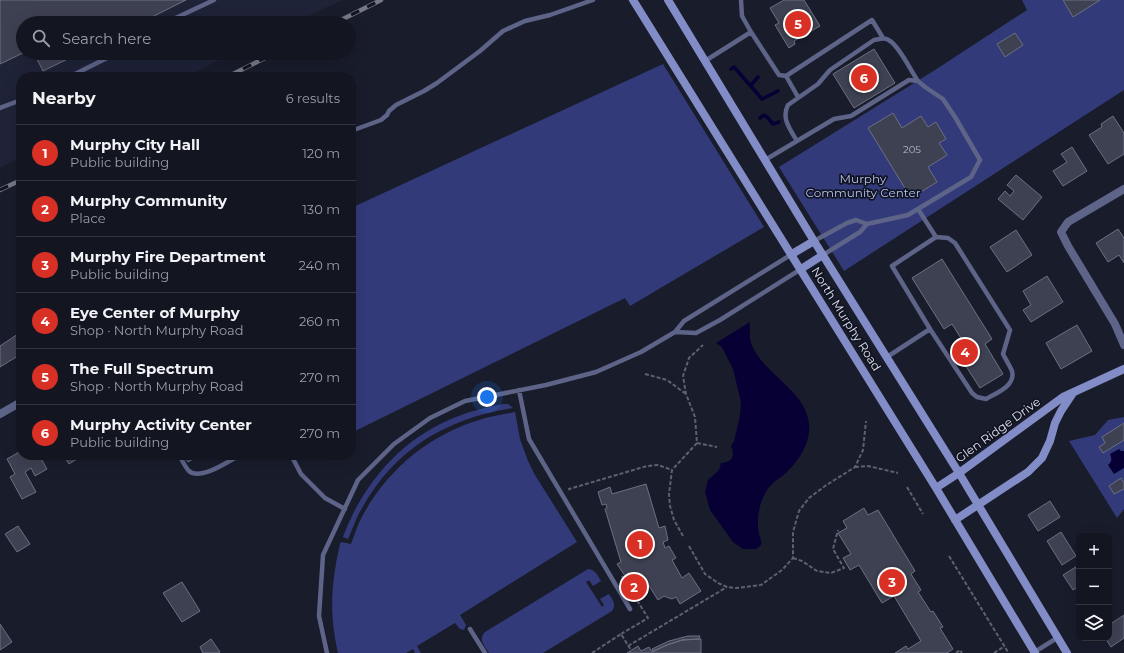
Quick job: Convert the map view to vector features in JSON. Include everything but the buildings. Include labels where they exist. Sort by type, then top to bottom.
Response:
[{"type":"main road","name":"North Murphy Road","points":[[633,0],[936,488],[1034,653]]},
{"type":"main road","name":"North Murphy Road","points":[[668,0],[814,241],[960,473],[1067,653]]},
{"type":"main road","points":[[792,254],[814,241]]},
{"type":"main road","points":[[801,269],[823,255]]},
{"type":"main road","name":"Glen Ridge Drive","points":[[936,488],[960,473],[1063,397],[1124,369]]},
{"type":"main road","points":[[955,520],[1028,472],[1042,458],[1050,441],[1055,423],[1073,392]]},
{"type":"street","points":[[1124,189],[1068,222],[1061,232],[1115,324],[1124,345]]},
{"type":"street","points":[[0,414],[16,405]]},
{"type":"lane","points":[[180,16],[214,0]]},
{"type":"lane","points":[[356,130],[381,120],[396,105],[437,83],[480,51],[503,31],[525,21],[550,15],[593,0]]},
{"type":"lane","points":[[741,0],[742,16],[779,75],[786,76],[872,20],[883,38]]},
{"type":"lane","points":[[705,61],[751,32]]},
{"type":"lane","points":[[797,141],[785,119],[788,105],[818,84],[830,70],[874,40],[883,38],[889,40],[896,46],[918,81],[943,99],[980,160],[971,177],[908,215],[867,224],[856,220],[847,223],[814,241]]},
{"type":"lane","points":[[79,72],[103,60]]},
{"type":"lane","points":[[786,76],[798,97]]},
{"type":"lane","points":[[765,160],[834,119],[852,116],[909,80],[918,81]]},
{"type":"lane","points":[[0,108],[16,102]]},
{"type":"lane","points":[[918,209],[936,237]]},
{"type":"lane","points":[[823,255],[860,232],[867,224]]},
{"type":"lane","points":[[936,237],[948,238],[955,243],[1010,330],[1003,354],[1012,371],[1013,379],[1008,386],[986,399],[977,397],[972,393],[930,329],[892,266],[936,237]]},
{"type":"lane","points":[[327,653],[319,616],[323,555],[358,480],[394,444],[430,418],[465,401],[546,385],[596,372],[641,352],[675,332],[684,321],[792,254]]},
{"type":"lane","points":[[675,332],[696,333],[720,320],[801,269]]},
{"type":"lane","points":[[887,357],[930,329]]},
{"type":"lane","points":[[519,390],[529,439],[630,609]]},
{"type":"lane","points":[[182,460],[190,472],[198,475],[215,469],[231,460]]},
{"type":"lane","points":[[294,460],[301,474],[325,498],[345,509]]},
{"type":"lane","points":[[470,629],[485,653]]},
{"type":"lane","points":[[1034,653],[1057,638]]},
{"type":"path","points":[[683,536],[674,520],[670,506],[669,494],[672,470],[697,443],[695,417],[686,394],[683,376],[688,358],[703,345]]},
{"type":"path","points":[[645,374],[668,380],[686,394]]},
{"type":"path","points":[[855,467],[863,450],[866,421]]},
{"type":"path","points":[[697,443],[717,447]]},
{"type":"path","points":[[573,495],[569,489],[647,466],[658,465],[672,470]]},
{"type":"path","points":[[689,546],[705,574],[718,583],[727,587],[736,588],[761,585],[782,570],[793,558],[794,532],[799,512],[809,498],[855,467],[868,466],[898,473]]},
{"type":"path","points":[[907,487],[923,514]]},
{"type":"path","points":[[793,558],[802,561],[817,571],[831,573],[844,568],[833,550],[838,530]]},
{"type":"path","points":[[949,556],[1008,652]]},
{"type":"path","points":[[628,646],[727,587]]},
{"type":"path","points":[[592,653],[621,634],[631,650]]},
{"type":"path","points":[[994,653],[1005,646]]},
{"type":"path","points":[[956,653],[960,650],[962,653]]},
{"type":"shaded area","points":[[0,0],[342,0],[309,16],[16,16],[16,60],[220,60],[195,72],[16,72],[16,160],[0,168]]},
{"type":"shaded area","points":[[750,322],[750,341],[757,354],[764,364],[800,400],[806,411],[809,430],[804,450],[796,462],[787,472],[769,487],[764,495],[759,511],[758,523],[761,545],[756,549],[743,549],[733,542],[710,510],[705,492],[708,480],[719,470],[721,463],[730,460],[733,456],[731,446],[734,441],[740,416],[741,402],[733,369],[722,347],[716,343]]},
{"type":"shaded area","points":[[1119,449],[1124,451],[1124,468],[1114,474],[1108,465],[1111,460],[1110,454]]},
{"type":"green space","name":"Murphy Community Center","points":[[1022,0],[1124,0],[1124,90],[844,271],[779,167],[935,70],[1027,10]]},
{"type":"green space","points":[[663,64],[764,227],[630,306],[625,298],[356,431],[356,206]]},
{"type":"green space","points":[[508,404],[513,408],[466,420],[425,440],[407,453],[376,487],[356,519],[348,539],[343,537],[351,517],[373,481],[402,450],[418,437],[436,426],[479,409]]},
{"type":"green space","points":[[515,412],[520,439],[528,461],[535,475],[577,542],[460,615],[466,625],[464,630],[460,629],[455,623],[417,646],[421,653],[415,653],[413,649],[406,653],[338,653],[333,625],[332,598],[340,544],[341,542],[351,544],[358,525],[374,496],[399,467],[429,443],[463,425],[486,418]]},
{"type":"green space","points":[[1124,417],[1124,509],[1117,518],[1069,441],[1095,435],[1108,420]]},
{"type":"green space","points":[[588,569],[595,572],[601,581],[593,586],[589,580],[586,582],[602,607],[604,605],[600,599],[609,594],[614,604],[612,611],[543,653],[489,653],[482,640],[485,632]]},
{"type":"waterway","points":[[731,69],[734,67],[762,99],[778,91]]},
{"type":"waterway","points":[[751,85],[758,77]]},
{"type":"waterway","points":[[760,118],[764,115],[773,124],[779,122]]},
{"type":"railway","points":[[349,16],[381,0]]},
{"type":"railway","points":[[237,72],[261,60]]},
{"type":"railway","points":[[0,190],[16,182]]},
{"type":"place","name":"The Full Spectrum","points":[[798,24]]},
{"type":"place","name":"Murphy Activity Center","points":[[864,78]]},
{"type":"place","name":"Eye Center of Murphy","points":[[965,352]]},
{"type":"place","name":"Murphy City Hall","points":[[640,544]]},
{"type":"place","name":"Murphy Fire Department","points":[[892,582]]},
{"type":"place","name":"Murphy Community","points":[[634,587]]}]
